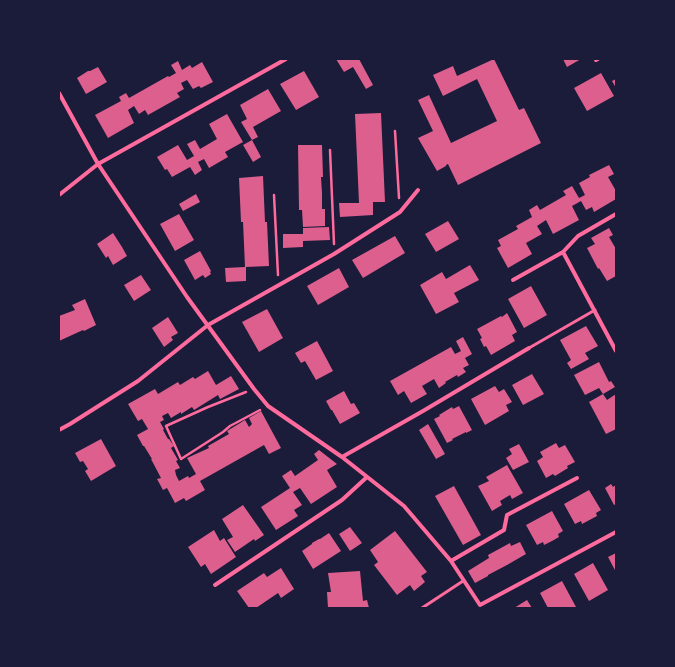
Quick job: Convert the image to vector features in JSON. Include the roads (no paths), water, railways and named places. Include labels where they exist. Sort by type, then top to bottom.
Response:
[{"type":"street","points":[[59,195],[98,164],[286,59]]},
{"type":"street","points":[[59,93],[98,164],[187,297],[254,389],[268,406],[342,457],[404,506],[451,561],[480,605],[616,532]]},
{"type":"street","points":[[59,430],[138,381],[208,325],[334,254],[400,212],[418,190]]},
{"type":"street","points":[[513,280],[564,252],[578,236],[616,214]]},
{"type":"street","points":[[564,252],[616,351]]},
{"type":"street","points":[[342,457],[529,348]]},
{"type":"street","points":[[215,585],[342,500],[367,477]]},
{"type":"street","points":[[451,561],[504,530],[507,515],[577,478]]},
{"type":"lane","points":[[529,348],[595,310]]},
{"type":"lane","points":[[422,608],[463,581]]}]
